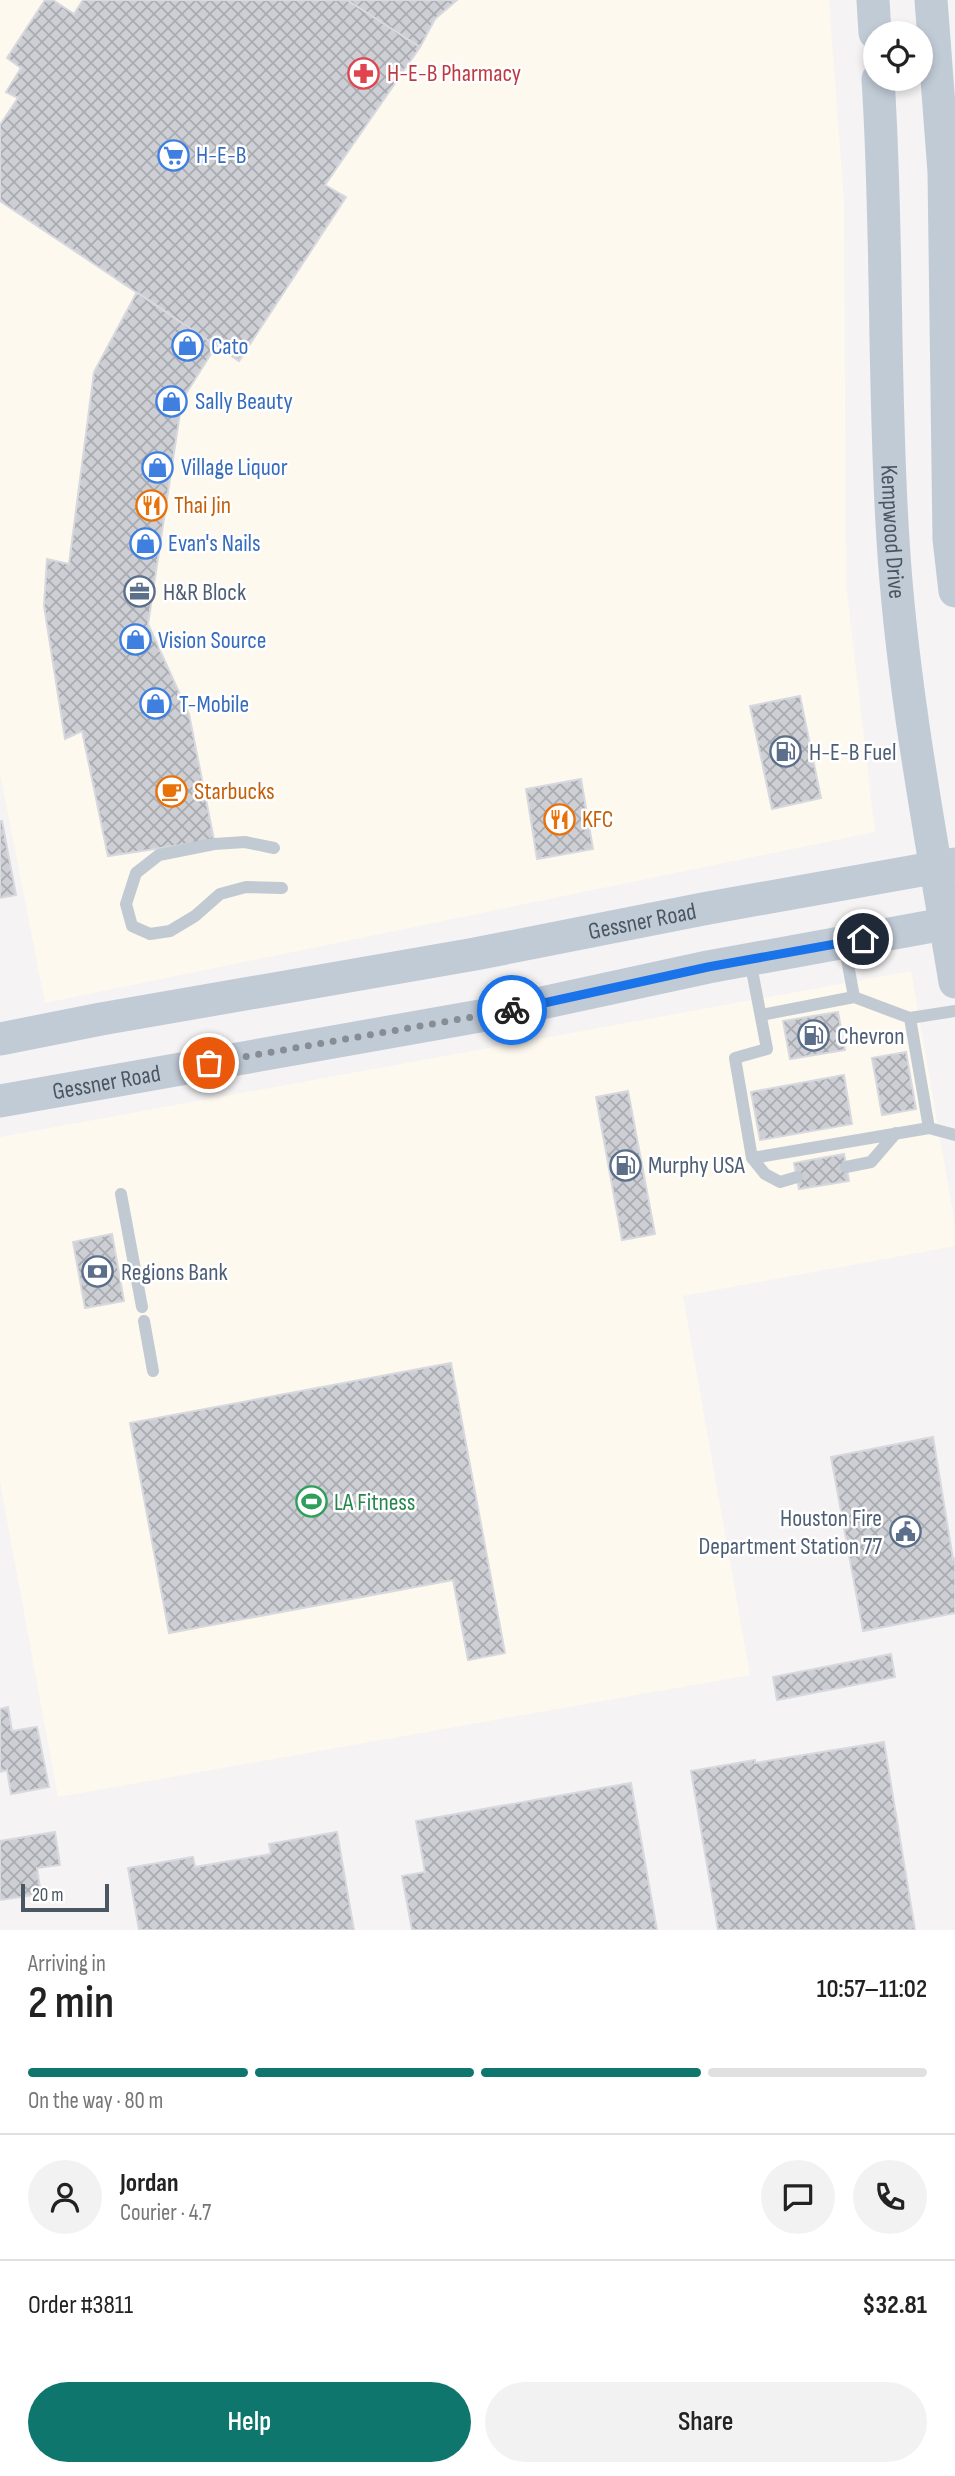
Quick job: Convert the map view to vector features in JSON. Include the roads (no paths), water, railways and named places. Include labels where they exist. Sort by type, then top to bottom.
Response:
[{"type":"main road","points":[[873,0],[874,21]]},
{"type":"main road","points":[[931,0],[944,172],[949,512],[955,591]]},
{"type":"main road","name":"Kempwood Drive","points":[[879,91],[884,170],[885,383],[893,543],[907,678],[946,866],[955,982]]},
{"type":"main road","name":"Gessner Road","points":[[0,1039],[946,866]]},
{"type":"main road","name":"Gessner Road","points":[[0,1101],[491,1014],[750,960],[950,923]]},
{"type":"lane","points":[[274,848],[244,842],[214,844],[159,855],[136,873],[126,904],[132,926],[150,934],[170,931],[195,916],[220,894],[246,887],[282,888]]},
{"type":"lane","points":[[844,943],[854,997]]},
{"type":"lane","points":[[750,960],[767,1049],[735,1058],[752,1158],[765,1174],[780,1182],[797,1177]]},
{"type":"lane","points":[[761,1015],[854,997],[910,1018],[955,1011]]},
{"type":"lane","points":[[910,1018],[929,1128]]},
{"type":"lane","points":[[752,1158],[929,1128],[955,1135]]},
{"type":"lane","points":[[846,1167],[871,1162],[896,1133]]},
{"type":"lane","points":[[121,1194],[153,1371]]},
{"type":"place","name":"H-E-B Pharmacy","points":[[364,73]]},
{"type":"place","name":"H-E-B","points":[[173,155]]},
{"type":"place","name":"Cato","points":[[188,346]]},
{"type":"place","name":"Sally Beauty","points":[[172,401]]},
{"type":"place","name":"Village Liquor","points":[[158,467]]},
{"type":"place","name":"Thai Jin","points":[[151,505]]},
{"type":"place","name":"Evan's Nails","points":[[145,543]]},
{"type":"place","name":"H&R Block","points":[[140,592]]},
{"type":"place","name":"Vision Source","points":[[135,640]]},
{"type":"place","name":"T-Mobile","points":[[156,704]]},
{"type":"place","name":"H-E-B Fuel","points":[[786,752]]},
{"type":"place","name":"Starbucks","points":[[171,791]]},
{"type":"place","name":"KFC","points":[[559,819]]},
{"type":"place","name":"Chevron","points":[[814,1036]]},
{"type":"place","name":"Murphy USA","points":[[625,1165]]},
{"type":"place","name":"Regions Bank","points":[[98,1272]]},
{"type":"place","name":"LA Fitness","points":[[311,1502]]},
{"type":"place","name":"Houston Fire Department Station 77","points":[[905,1532]]}]
